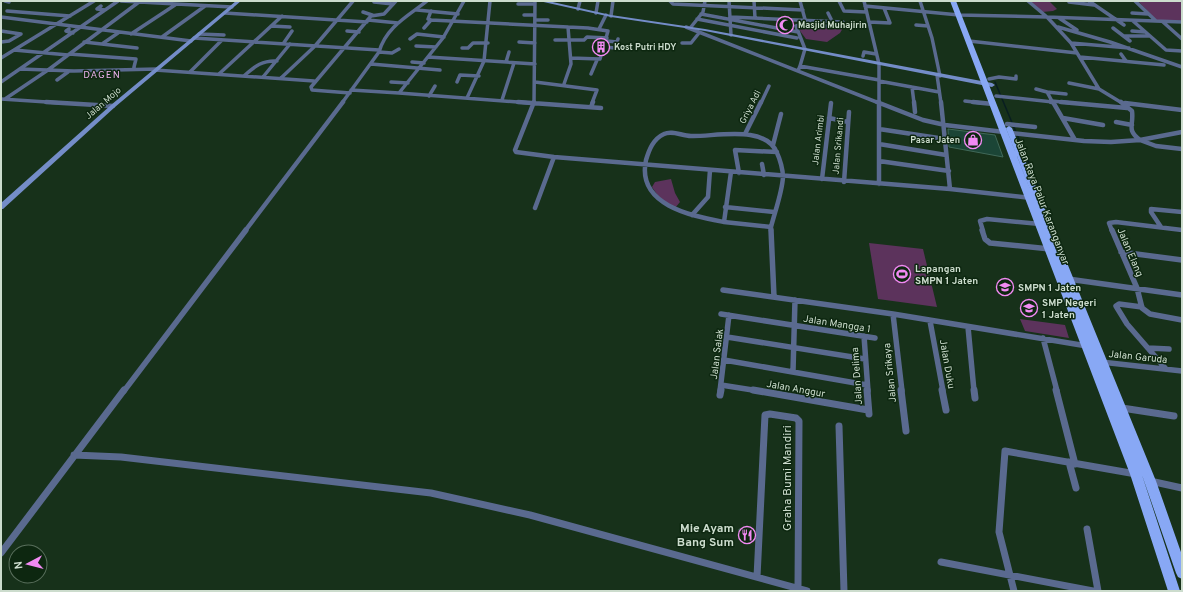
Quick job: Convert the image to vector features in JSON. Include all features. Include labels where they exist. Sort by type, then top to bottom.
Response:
[{"type":"main road","name":"Jalan Mojo","points":[[1,207],[113,106],[239,1]]},
{"type":"main road","points":[[541,1],[556,2],[596,13],[688,27],[939,75],[989,82]]},
{"type":"main road","name":"Jalan Raya Palur Karanganyar","points":[[953,1],[965,15]]},
{"type":"main road","name":"Jalan Raya Palur Karanganyar","points":[[958,1],[976,42],[989,82],[1010,128],[1040,224],[1050,249],[1104,363],[1150,481],[1182,573]]},
{"type":"main road","name":"Jalan Raya Palur Karanganyar","points":[[1033,198],[1065,279],[1087,346],[1136,474],[1174,591]]},
{"type":"street","points":[[5,1],[9,2]]},
{"type":"street","points":[[1,58],[94,1]]},
{"type":"street","points":[[1,82],[119,1],[232,7]]},
{"type":"street","points":[[281,78],[315,46],[353,1]]},
{"type":"street","points":[[1,553],[351,92],[379,51],[382,40],[398,23],[427,1]]},
{"type":"street","points":[[399,93],[455,22],[464,1]]},
{"type":"street","points":[[467,98],[479,76],[484,61],[488,43],[490,1]]},
{"type":"street","points":[[578,9],[580,1]]},
{"type":"street","points":[[596,13],[598,1]]},
{"type":"street","points":[[600,29],[609,15],[613,1]]},
{"type":"street","points":[[729,1],[732,35]]},
{"type":"street","points":[[754,1],[755,18]]},
{"type":"street","points":[[778,1],[780,8]]},
{"type":"street","points":[[800,1],[806,20]]},
{"type":"street","points":[[839,1],[844,11],[866,12]]},
{"type":"street","points":[[864,1],[879,64],[879,184]]},
{"type":"street","points":[[920,1],[928,26],[939,75],[939,92],[945,126],[946,155],[950,189]]},
{"type":"street","points":[[1028,1],[1058,27],[1071,43],[1099,89]]},
{"type":"street","points":[[1089,1],[1124,25]]},
{"type":"street","points":[[1135,1],[1156,21]]},
{"type":"street","points":[[3,99],[48,70],[139,2]]},
{"type":"street","points":[[374,2],[395,2]]},
{"type":"street","points":[[363,12],[372,15],[384,14],[395,2]]},
{"type":"street","points":[[670,2],[803,10]]},
{"type":"street","points":[[1070,2],[1074,4],[1094,5]]},
{"type":"street","points":[[518,4],[535,3],[534,102],[515,150],[519,153],[844,182],[950,189],[1033,198]]},
{"type":"street","points":[[705,3],[701,14],[688,27],[699,33],[799,69],[918,118],[945,126],[1010,128],[1035,127]]},
{"type":"street","points":[[130,34],[176,4]]},
{"type":"street","points":[[101,6],[97,9],[106,10]]},
{"type":"street","points":[[162,37],[204,6]]},
{"type":"street","points":[[865,6],[965,15],[1182,22]]},
{"type":"street","points":[[869,22],[890,23],[884,8]]},
{"type":"street","points":[[417,10],[458,14]]},
{"type":"street","points":[[7,11],[71,16]]},
{"type":"street","points":[[431,11],[428,15],[428,19],[431,20],[600,29],[608,31],[607,40],[601,58],[597,60],[591,74]]},
{"type":"street","points":[[225,13],[398,23]]},
{"type":"street","points":[[828,13],[832,21]]},
{"type":"street","points":[[1132,13],[1148,14]]},
{"type":"street","points":[[701,14],[731,18],[798,32]]},
{"type":"street","points":[[372,15],[359,32],[314,81],[311,87],[312,90],[399,93],[601,108]]},
{"type":"street","points":[[524,15],[548,20]]},
{"type":"street","points":[[219,74],[282,16]]},
{"type":"street","points":[[1,17],[59,23],[118,33],[192,40],[222,40],[290,44],[392,53],[399,49]]},
{"type":"street","points":[[731,18],[843,22]]},
{"type":"street","points":[[1059,18],[1072,26],[1077,32]]},
{"type":"street","points":[[313,25],[318,19]]},
{"type":"street","points":[[697,19],[797,38]]},
{"type":"street","points":[[769,19],[769,27]]},
{"type":"street","points":[[424,28],[431,20]]},
{"type":"street","points":[[803,24],[806,23],[806,20]]},
{"type":"street","points":[[1133,20],[1166,50],[1182,51]]},
{"type":"street","points":[[1163,22],[1182,39]]},
{"type":"street","points":[[799,69],[805,49],[796,26],[803,24],[845,27]]},
{"type":"street","points":[[916,25],[928,26]]},
{"type":"street","points":[[271,26],[291,29],[283,44]]},
{"type":"street","points":[[1072,26],[1080,26]]},
{"type":"street","points":[[1058,27],[1129,48],[1155,60],[1176,66]]},
{"type":"street","points":[[564,84],[571,66],[568,28]]},
{"type":"street","points":[[1113,28],[1130,41]]},
{"type":"street","points":[[69,29],[66,32],[73,33]]},
{"type":"street","points":[[347,30],[359,32]]},
{"type":"street","points":[[1,31],[21,34],[8,42],[1,42]]},
{"type":"street","points":[[1132,31],[1145,32]]},
{"type":"street","points":[[102,44],[118,33]]},
{"type":"street","points":[[682,42],[691,43],[699,33]]},
{"type":"street","points":[[199,34],[224,35]]},
{"type":"street","points":[[410,39],[417,34],[444,37]]},
{"type":"street","points":[[1124,36],[1149,36]]},
{"type":"street","points":[[17,37],[32,39]]},
{"type":"street","points":[[555,40],[585,40],[587,37],[617,42],[618,39]]},
{"type":"street","points":[[190,72],[222,40]]},
{"type":"street","points":[[84,42],[137,48]]},
{"type":"street","points":[[519,42],[535,43]]},
{"type":"street","points":[[976,42],[1182,67]]},
{"type":"street","points":[[462,48],[468,48],[473,43],[488,43]]},
{"type":"street","points":[[1071,43],[1129,48]]},
{"type":"street","points":[[263,77],[290,44]]},
{"type":"street","points":[[416,46],[436,47]]},
{"type":"street","points":[[605,47],[624,49]]},
{"type":"street","points":[[14,50],[136,59],[137,60],[134,67]]},
{"type":"street","points":[[506,62],[509,52]]},
{"type":"street","points":[[863,56],[864,52],[876,54]]},
{"type":"street","points":[[1121,54],[1126,66]]},
{"type":"street","points":[[428,57],[535,64]]},
{"type":"street","points":[[571,58],[597,60]]},
{"type":"street","points":[[245,75],[254,66],[263,61],[277,61]]},
{"type":"street","points":[[412,62],[424,63]]},
{"type":"street","points":[[502,100],[514,63]]},
{"type":"street","points":[[371,64],[440,70]]},
{"type":"street","points":[[20,68],[69,72],[110,71],[134,67],[314,81]]},
{"type":"street","points":[[799,69],[879,80],[939,92]]},
{"type":"street","points":[[57,80],[69,72]]},
{"type":"street","points":[[456,82],[460,75],[479,76]]},
{"type":"street","points":[[989,82],[998,78],[1016,79],[1016,76]]},
{"type":"street","points":[[391,82],[408,83]]},
{"type":"street","points":[[534,82],[564,84],[597,90],[591,107]]},
{"type":"street","points":[[1069,83],[1099,89],[1129,108],[1133,117],[1131,133],[1140,140],[1156,146],[1182,149]]},
{"type":"street","points":[[429,96],[435,86]]},
{"type":"street","name":"Griya Adi","points":[[745,134],[769,86]]},
{"type":"street","points":[[912,87],[915,112]]},
{"type":"street","points":[[1036,89],[1046,92],[1066,94]]},
{"type":"street","points":[[1046,92],[1075,140]]},
{"type":"street","points":[[3,99],[113,106]]},
{"type":"street","points":[[966,101],[998,99],[1129,108]]},
{"type":"street","name":"Jalan Arimbi","points":[[822,180],[831,102]]},
{"type":"street","points":[[1120,103],[1182,110]]},
{"type":"street","name":"Jalan Srikandi","points":[[844,182],[849,112]]},
{"type":"street","points":[[773,145],[781,114]]},
{"type":"street","points":[[829,118],[848,122]]},
{"type":"street","points":[[1063,118],[1103,125]]},
{"type":"street","points":[[1115,122],[1132,126]]},
{"type":"street","points":[[1010,128],[1075,140],[1111,142],[1140,140],[1182,132]]},
{"type":"street","points":[[879,129],[945,139]]},
{"type":"street","points":[[771,228],[724,222],[671,209],[655,195],[648,182],[644,164],[654,141],[668,132],[690,136],[745,134],[763,138],[773,145],[777,152],[783,176],[771,228],[774,297]]},
{"type":"street","points":[[879,144],[946,155]]},
{"type":"street","points":[[739,173],[735,150],[777,152]]},
{"type":"street","points":[[535,208],[554,157]]},
{"type":"street","points":[[878,161],[949,171]]},
{"type":"street","points":[[762,164],[764,175]]},
{"type":"street","points":[[692,215],[708,197],[710,170]]},
{"type":"street","points":[[724,222],[731,172]]},
{"type":"street","points":[[725,207],[774,212]]},
{"type":"street","points":[[1182,212],[1151,209],[1151,212],[1161,227],[1182,230]]},
{"type":"street","points":[[1040,224],[987,219],[980,221],[985,239],[990,243],[1050,249]]},
{"type":"street","name":"Jalan Elang","points":[[1142,307],[1137,288],[1110,222],[1161,227]]},
{"type":"street","points":[[1121,252],[1182,260]]},
{"type":"street","points":[[1065,279],[1182,295]]},
{"type":"street","points":[[723,290],[893,314],[1097,347]]},
{"type":"street","points":[[793,371],[796,326],[795,300]]},
{"type":"street","points":[[1166,369],[1116,306],[1120,304],[1142,307],[1150,314],[1182,320]]},
{"type":"street","name":"Jalan Mangga 1","points":[[721,314],[875,338]]},
{"type":"street","name":"Jalan Srikaya","points":[[893,314],[906,431]]},
{"type":"street","name":"Jalan Salak","points":[[720,395],[730,315]]},
{"type":"street","name":"Jalan Duku","points":[[930,321],[946,410]]},
{"type":"street","points":[[968,327],[975,398]]},
{"type":"street","name":"Jalan Delima","points":[[864,336],[868,412]]},
{"type":"street","points":[[727,337],[865,358]]},
{"type":"street","points":[[1043,338],[1072,463],[1076,488]]},
{"type":"street","points":[[1148,348],[1169,349]]},
{"type":"street","points":[[724,360],[867,385]]},
{"type":"street","name":"Jalan Garuda","points":[[1093,362],[1182,372]]},
{"type":"street","name":"Jalan Anggur","points":[[721,385],[868,412]]},
{"type":"street","points":[[1122,408],[1174,416]]},
{"type":"street","name":"Graha Bumi Mandiri","points":[[757,577],[765,415],[770,414],[796,418],[799,421],[798,588]]},
{"type":"street","points":[[839,426],[844,591]]},
{"type":"street","points":[[1014,591],[999,532],[1005,451],[1136,474]]},
{"type":"street","points":[[74,455],[121,457],[431,493],[530,515],[807,591]]},
{"type":"street","points":[[1150,481],[1182,488]]},
{"type":"street","points":[[1087,529],[1098,591]]},
{"type":"street","points":[[941,562],[1093,591]]},
{"type":"shaded area","points":[[1030,1],[1049,1],[1057,9],[1042,12]]},
{"type":"shaded area","points":[[1138,1],[1182,1],[1182,21],[1156,20]]},
{"type":"shaded area","points":[[801,26],[843,28],[840,33],[827,42],[806,39],[800,31]]},
{"type":"shaded area","points":[[671,179],[675,193],[680,202],[675,208],[665,203],[652,187],[655,182]]},
{"type":"shaded area","name":"Lapangan SMPN 1 Jaten","points":[[869,243],[923,249],[937,307],[878,299]]},
{"type":"shaded area","points":[[1020,319],[1065,325],[1069,338],[1025,331]]},
{"type":"building","name":"Pasar Jaten","points":[[948,129],[995,135],[1003,157],[949,147]]},
{"type":"building","name":"Mie Ayam Bang Sum","points":[[739,529],[754,532],[754,541],[739,538]]},
{"type":"waterway","points":[[995,82],[1039,187]]},
{"type":"place","name":"Masjid Muhajirin","points":[[785,25]]},
{"type":"place","name":"Kost Putri HDY","points":[[601,47]]},
{"type":"place","name":"Pasar Jaten","points":[[973,140]]},
{"type":"place","name":"Lapangan SMPN 1 Jaten","points":[[902,274]]},
{"type":"place","name":"SMPN 1 Jaten","points":[[1005,287]]},
{"type":"place","name":"SMP Negeri 1 Jaten","points":[[1029,308]]},
{"type":"place","name":"Mie Ayam Bang Sum","points":[[747,535]]},
{"type":"district","name":"DAGEN","points":[[102,74]]}]
